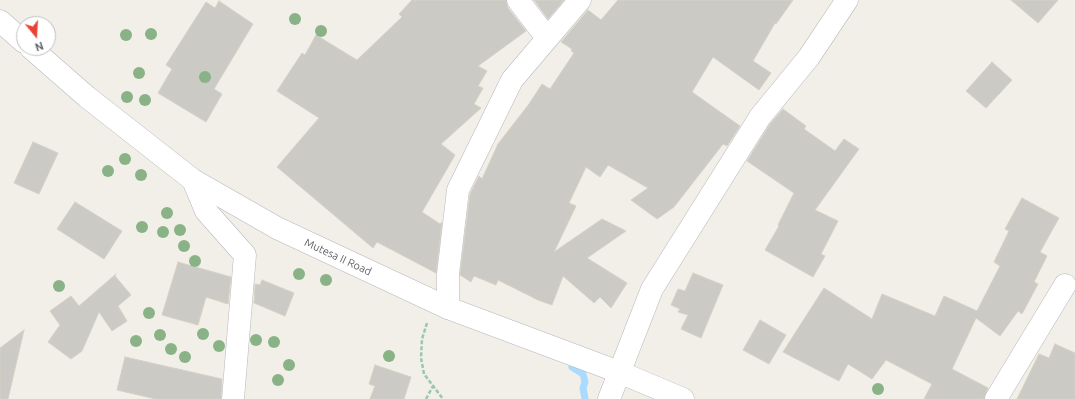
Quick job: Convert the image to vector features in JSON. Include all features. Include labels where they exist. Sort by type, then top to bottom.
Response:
[{"type":"street","points":[[518,0],[547,38]]},
{"type":"street","points":[[441,305],[448,274],[458,190],[512,80],[580,0]]},
{"type":"street","points":[[609,399],[652,289],[760,117],[809,57],[847,0]]},
{"type":"street","points":[[0,21],[16,35]]},
{"type":"street","name":"Mutesa II Road","points":[[40,56],[87,96],[193,180],[277,228],[441,305],[619,372],[683,399]]},
{"type":"street","points":[[193,180],[206,211],[245,255],[233,399]]},
{"type":"street","points":[[996,399],[1065,285]]},
{"type":"path","points":[[441,305],[422,339],[421,358],[424,374],[443,399]]},
{"type":"path","points":[[426,399],[433,386]]},
{"type":"building","points":[[412,0],[506,0],[508,8],[526,31],[478,66],[487,71],[478,86],[483,88],[474,104],[481,108],[441,144],[455,155],[422,212],[440,224],[442,222],[436,273],[377,242],[373,248],[277,167],[319,118],[277,91],[302,53],[305,55],[316,35],[357,60],[402,17],[399,14]]},
{"type":"building","points":[[534,0],[564,0],[548,19]]},
{"type":"building","points":[[618,0],[793,0],[776,24],[775,23],[753,61],[771,73],[759,90],[713,57],[692,92],[740,126],[727,146],[723,144],[674,207],[657,219],[631,200],[648,188],[608,165],[600,177],[586,167],[569,203],[576,206],[554,252],[602,219],[626,231],[587,258],[627,283],[611,308],[600,297],[594,303],[563,276],[552,305],[538,300],[498,280],[496,285],[474,276],[471,282],[460,275],[470,194],[479,176],[482,179],[498,144],[529,104],[542,84],[550,89],[574,53],[571,51],[572,49],[561,42],[588,10],[601,20]]},
{"type":"building","points":[[1011,0],[1058,0],[1038,23]]},
{"type":"building","points":[[219,1],[253,24],[214,89],[222,94],[206,122],[158,93],[172,69],[166,65],[206,2],[215,8]]},
{"type":"building","points":[[992,62],[1012,80],[986,108],[966,91]]},
{"type":"building","points":[[783,109],[806,126],[804,129],[835,151],[844,139],[859,149],[815,210],[838,221],[821,254],[825,256],[813,277],[765,250],[779,226],[778,225],[794,193],[747,161],[770,124]]},
{"type":"building","points":[[33,142],[58,153],[39,194],[14,183]]},
{"type":"building","points":[[1022,198],[1059,218],[1040,252],[1047,256],[1034,282],[1038,284],[1022,314],[1018,311],[1000,336],[976,318],[952,369],[988,388],[984,399],[924,399],[932,384],[886,360],[872,379],[848,364],[839,381],[783,352],[824,288],[872,319],[882,294],[935,316],[944,296],[977,311],[1000,266],[994,262],[1009,231],[1005,229]]},
{"type":"building","points":[[75,202],[122,231],[104,259],[57,229]]},
{"type":"building","points":[[178,262],[231,277],[228,304],[206,297],[198,325],[162,315]]},
{"type":"building","points":[[693,273],[723,285],[701,338],[681,329],[688,315],[678,312],[680,309],[671,305],[678,289],[685,291]]},
{"type":"building","points":[[116,274],[115,276],[131,295],[118,306],[127,321],[112,331],[99,312],[82,351],[71,359],[48,342],[60,325],[50,311],[71,296],[79,306]]},
{"type":"building","points":[[262,280],[294,293],[285,316],[254,303],[255,284],[260,285]]},
{"type":"building","points":[[760,320],[786,335],[769,364],[743,350]]},
{"type":"building","points":[[24,330],[8,399],[0,399],[0,348]]},
{"type":"building","points":[[1055,344],[1075,353],[1075,399],[1017,399],[1039,354],[1049,358]]},
{"type":"building","points":[[125,357],[222,379],[221,399],[156,399],[117,390]]},
{"type":"building","points":[[375,365],[411,377],[404,399],[370,399],[375,386],[369,384]]},
{"type":"waterway","points":[[572,367],[583,374],[585,382],[583,388],[585,399]]}]
